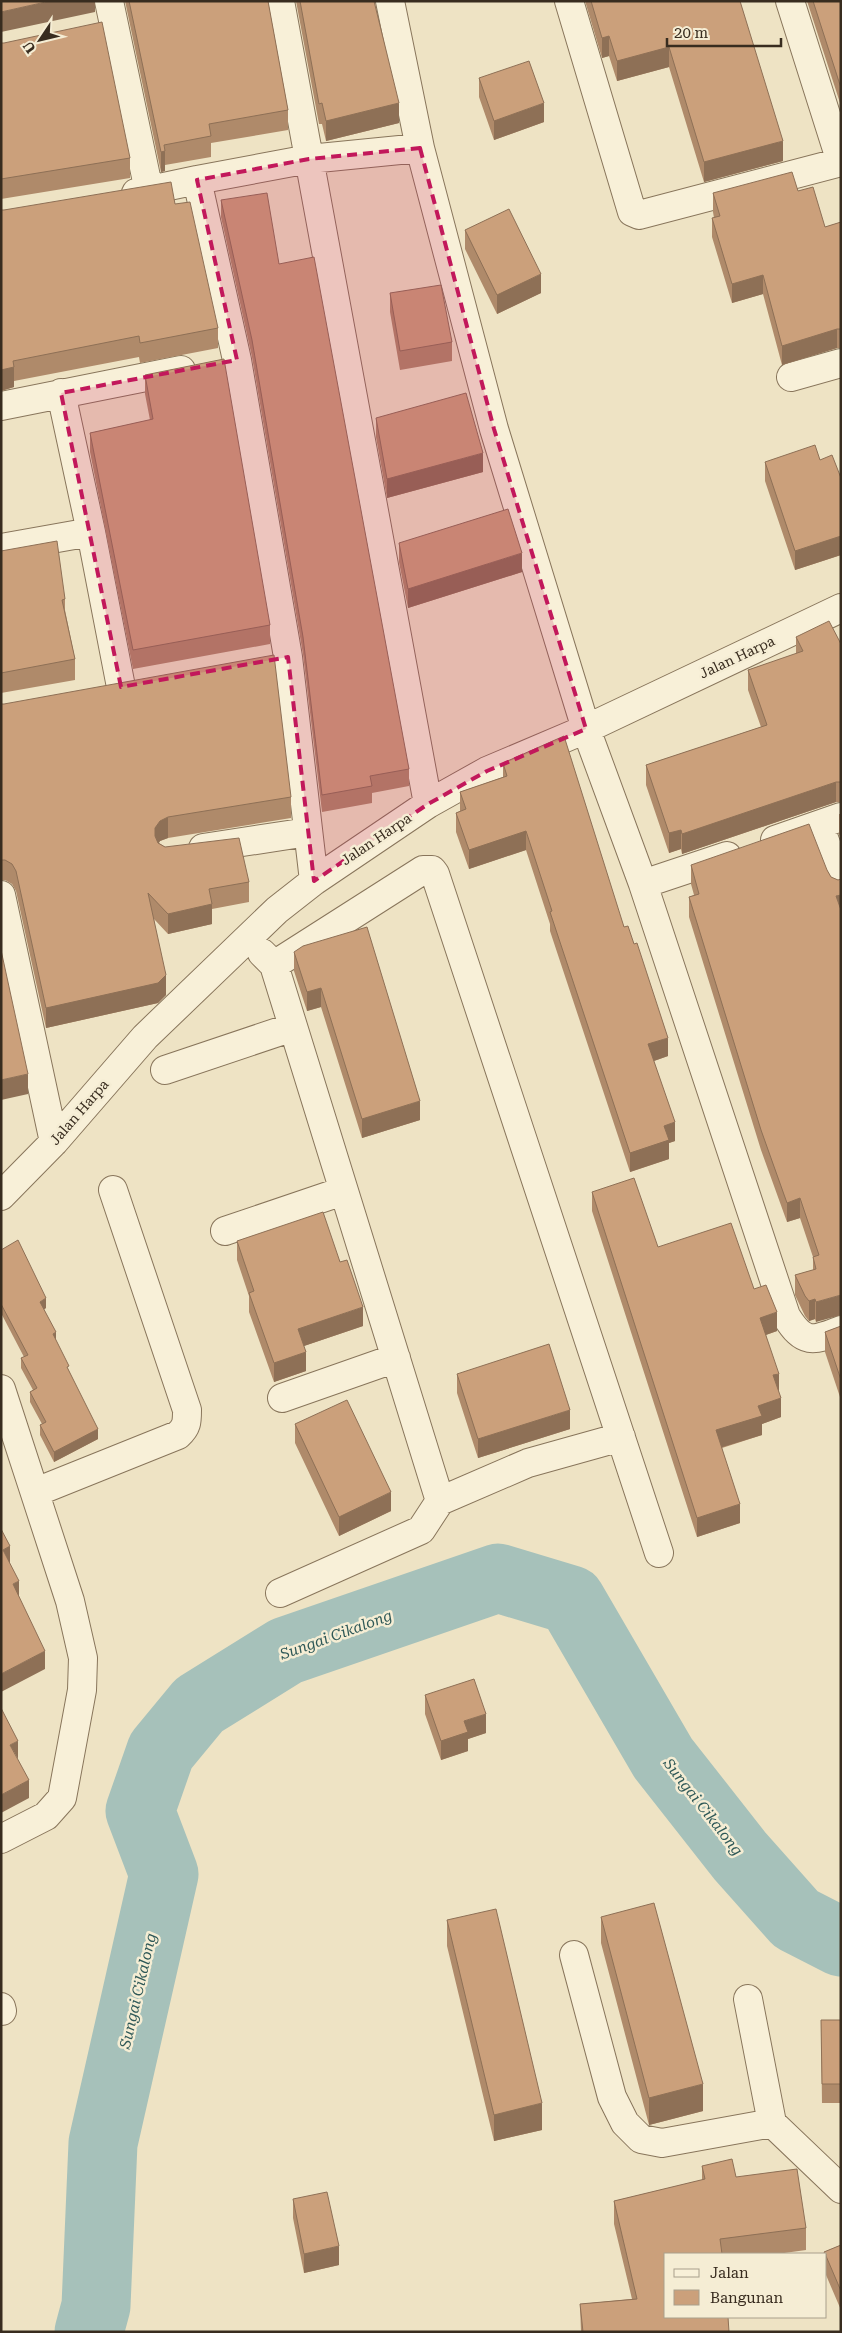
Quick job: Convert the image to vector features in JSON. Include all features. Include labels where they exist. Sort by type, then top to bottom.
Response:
[{"type":"street","points":[[280,1],[428,804]]},
{"type":"street","points":[[390,1],[420,148],[494,430],[586,729],[643,884],[786,1316],[799,1333],[808,1338],[818,1340],[841,1330]]},
{"type":"street","points":[[569,1],[632,212],[639,215],[841,162],[790,1]]},
{"type":"street","points":[[85,30],[111,13],[149,191]]},
{"type":"street","points":[[110,197],[309,159],[420,148]]},
{"type":"street","points":[[197,180],[220,363],[288,657],[314,881]]},
{"type":"street","points":[[1,406],[220,363]]},
{"type":"street","points":[[791,377],[841,363]]},
{"type":"street","points":[[60,393],[91,532],[120,687]]},
{"type":"street","points":[[1,548],[91,532]]},
{"type":"street","name":"Jalan Harpa","points":[[1,1196],[54,1142],[145,1037],[277,910],[314,881],[428,804],[487,770],[586,729],[841,608]]},
{"type":"street","points":[[260,662],[288,657]]},
{"type":"street","points":[[93,692],[148,682]]},
{"type":"street","points":[[643,884],[830,821],[841,884]]},
{"type":"street","points":[[180,852],[308,832]]},
{"type":"street","points":[[274,965],[423,870],[432,870],[435,874],[659,1553]]},
{"type":"street","points":[[1,895],[54,1142]]},
{"type":"street","points":[[247,938],[274,965],[440,1501]]},
{"type":"street","points":[[165,1070],[293,1027]]},
{"type":"street","points":[[36,1492],[178,1435],[186,1428],[188,1422],[187,1410],[113,1190]]},
{"type":"street","points":[[225,1231],[343,1191]]},
{"type":"street","points":[[282,1398],[396,1358]]},
{"type":"street","points":[[1,1388],[70,1601],[83,1658],[82,1690],[62,1798],[46,1816],[1,1839]]},
{"type":"street","points":[[280,1593],[421,1530],[440,1501],[528,1464],[621,1437]]},
{"type":"street","points":[[574,1955],[612,2097],[625,2122],[641,2139],[662,2143],[772,2123]]},
{"type":"street","points":[[748,1999],[772,2123],[841,2189]]},
{"type":"highlighted area","points":[[420,148],[494,429],[586,729],[487,771],[428,804],[314,881],[288,657],[121,687],[61,393],[237,360],[197,180],[309,159]]},
{"type":"building","points":[[1,1],[50,1],[1,12]]},
{"type":"building","points":[[129,1],[268,1],[288,110],[209,124],[211,136],[164,145],[165,151],[161,152]]},
{"type":"building","points":[[300,1],[374,1],[399,103],[326,121],[322,103],[319,104]]},
{"type":"building","points":[[591,1],[740,1],[783,141],[704,162],[669,47],[617,61],[609,36],[602,38]]},
{"type":"building","points":[[813,1],[841,1],[841,88]]},
{"type":"building","points":[[102,22],[130,158],[1,179],[1,43]]},
{"type":"building","points":[[529,61],[544,103],[494,121],[479,78]]},
{"type":"building","points":[[792,172],[798,191],[813,187],[825,227],[841,222],[841,329],[782,346],[763,275],[732,284],[712,218],[720,216],[713,193]]},
{"type":"building","points":[[171,182],[175,204],[190,202],[218,328],[140,343],[139,336],[13,361],[14,367],[1,370],[1,210]]},
{"type":"building","points":[[267,193],[279,264],[314,257],[409,769],[370,776],[372,786],[322,795],[303,637],[252,340],[221,200]]},
{"type":"building","points":[[509,209],[541,274],[497,295],[465,230]]},
{"type":"building","points":[[441,285],[452,342],[400,351],[390,293]]},
{"type":"building","points":[[224,359],[270,625],[133,650],[90,433],[153,419],[145,375]]},
{"type":"building","points":[[466,393],[483,453],[387,479],[376,418]]},
{"type":"building","points":[[815,445],[820,460],[832,455],[841,478],[841,536],[795,551],[765,462]]},
{"type":"building","points":[[508,509],[522,553],[408,589],[399,543]]},
{"type":"building","points":[[57,541],[65,599],[62,600],[75,659],[1,673],[1,551]]},
{"type":"building","points":[[829,621],[841,644],[841,782],[836,782],[682,834],[681,830],[669,833],[646,765],[767,725],[748,670],[803,651],[796,637]]},
{"type":"building","points":[[274,655],[291,797],[168,817],[160,821],[155,828],[155,836],[158,843],[165,847],[239,838],[249,882],[209,889],[212,904],[168,914],[148,893],[166,975],[158,983],[46,1008],[16,871],[12,864],[1,860],[1,704]]},
{"type":"building","points":[[564,736],[624,927],[628,926],[634,944],[637,943],[668,1038],[648,1044],[675,1122],[664,1126],[669,1140],[630,1153],[550,912],[552,911],[526,831],[469,850],[456,813],[466,809],[460,792],[507,776],[503,763]]},
{"type":"building","points":[[809,824],[831,877],[838,880],[841,879],[841,895],[836,896],[841,910],[841,1295],[816,1302],[815,1299],[809,1301],[805,1296],[795,1275],[816,1269],[813,1257],[819,1255],[800,1198],[787,1203],[761,1130],[689,897],[699,894],[691,865]]},
{"type":"building","points":[[367,927],[420,1101],[362,1119],[321,988],[307,992],[294,952],[303,946]]},
{"type":"building","points":[[1,950],[28,1074],[1,1080]]},
{"type":"building","points":[[634,1178],[658,1247],[731,1223],[754,1289],[766,1285],[777,1312],[760,1318],[779,1374],[773,1375],[781,1398],[758,1406],[762,1416],[716,1430],[740,1504],[697,1518],[592,1192]]},
{"type":"building","points":[[323,1212],[340,1262],[347,1260],[363,1307],[298,1329],[306,1352],[274,1363],[249,1293],[254,1291],[237,1241]]},
{"type":"building","points":[[18,1240],[46,1298],[40,1302],[56,1332],[53,1334],[98,1429],[54,1452],[40,1425],[46,1422],[30,1392],[37,1388],[21,1358],[28,1355],[1,1304],[1,1250]]},
{"type":"building","points":[[841,1326],[841,1380],[825,1332]]},
{"type":"building","points":[[549,1344],[570,1410],[478,1439],[457,1374]]},
{"type":"building","points":[[347,1400],[391,1492],[339,1517],[295,1424]]},
{"type":"building","points":[[1,1529],[10,1546],[3,1550],[19,1581],[13,1584],[45,1651],[1,1674]]},
{"type":"building","points":[[474,1679],[486,1714],[464,1721],[468,1732],[441,1741],[425,1695]]},
{"type":"building","points":[[1,1708],[18,1741],[10,1745],[29,1780],[1,1795]]},
{"type":"building","points":[[654,1903],[703,2084],[649,2098],[601,1917]]},
{"type":"building","points":[[496,1909],[542,2103],[494,2115],[447,1920]]},
{"type":"building","points":[[821,2020],[841,2020],[841,2084],[822,2084]]},
{"type":"building","points":[[732,2159],[736,2177],[797,2169],[806,2228],[720,2239],[722,2253],[664,2253],[664,2318],[728,2318],[729,2332],[583,2332],[580,2304],[637,2299],[614,2201],[705,2179],[702,2166]]},
{"type":"building","points":[[327,2192],[339,2246],[304,2254],[293,2199]]},
{"type":"building","points":[[841,2245],[841,2291],[827,2258],[827,2253],[824,2252]]},
{"type":"waterway","name":"Sungai Cikalong","points":[[89,2332],[96,2306],[103,2143],[164,1874],[140,1811],[161,1751],[199,1705],[286,1651],[498,1578],[571,1600],[663,1758],[740,1856],[796,1919],[841,1942]]}]
